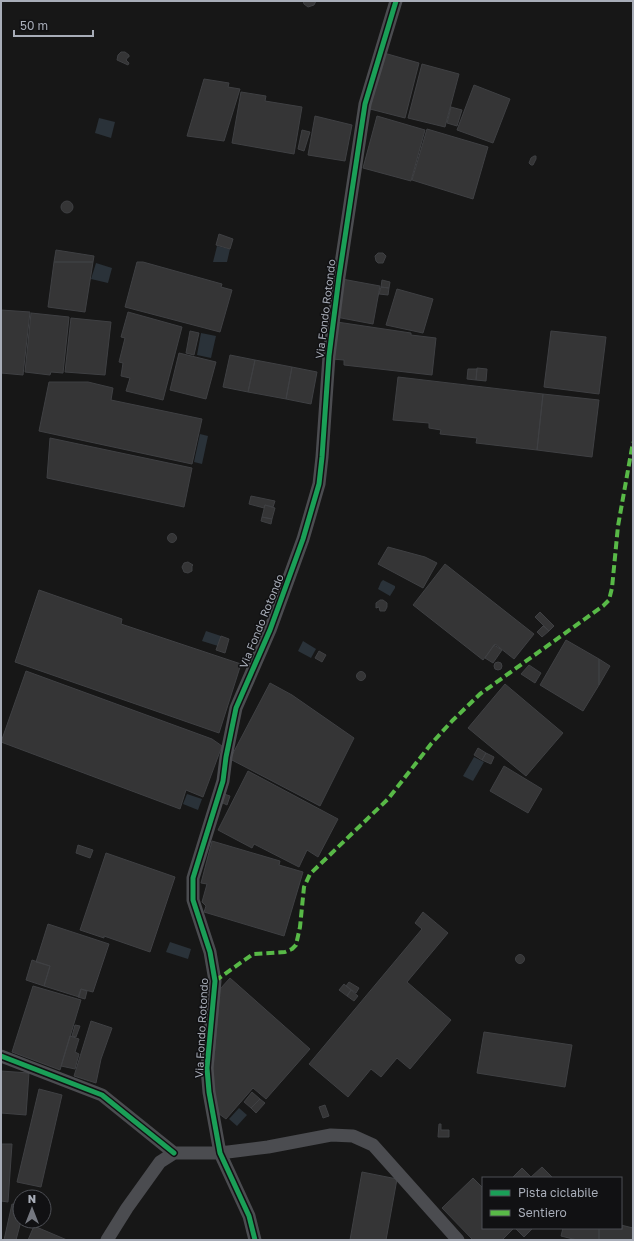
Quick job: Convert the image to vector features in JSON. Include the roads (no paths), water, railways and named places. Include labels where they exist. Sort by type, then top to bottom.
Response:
[{"type":"street","name":"Via Fondo Rotondo","points":[[255,1240],[249,1216],[220,1153],[209,1092],[207,1068],[215,980],[210,952],[193,900],[193,878],[223,781],[226,757],[236,708],[273,623],[303,539],[318,484],[322,457],[329,356],[339,277],[365,104],[396,1]]},
{"type":"street","points":[[1,1056],[102,1095],[174,1153]]},
{"type":"street","points":[[107,1240],[127,1208],[160,1162],[174,1153],[220,1153],[268,1147],[331,1135],[353,1136],[373,1145],[458,1240]]}]
